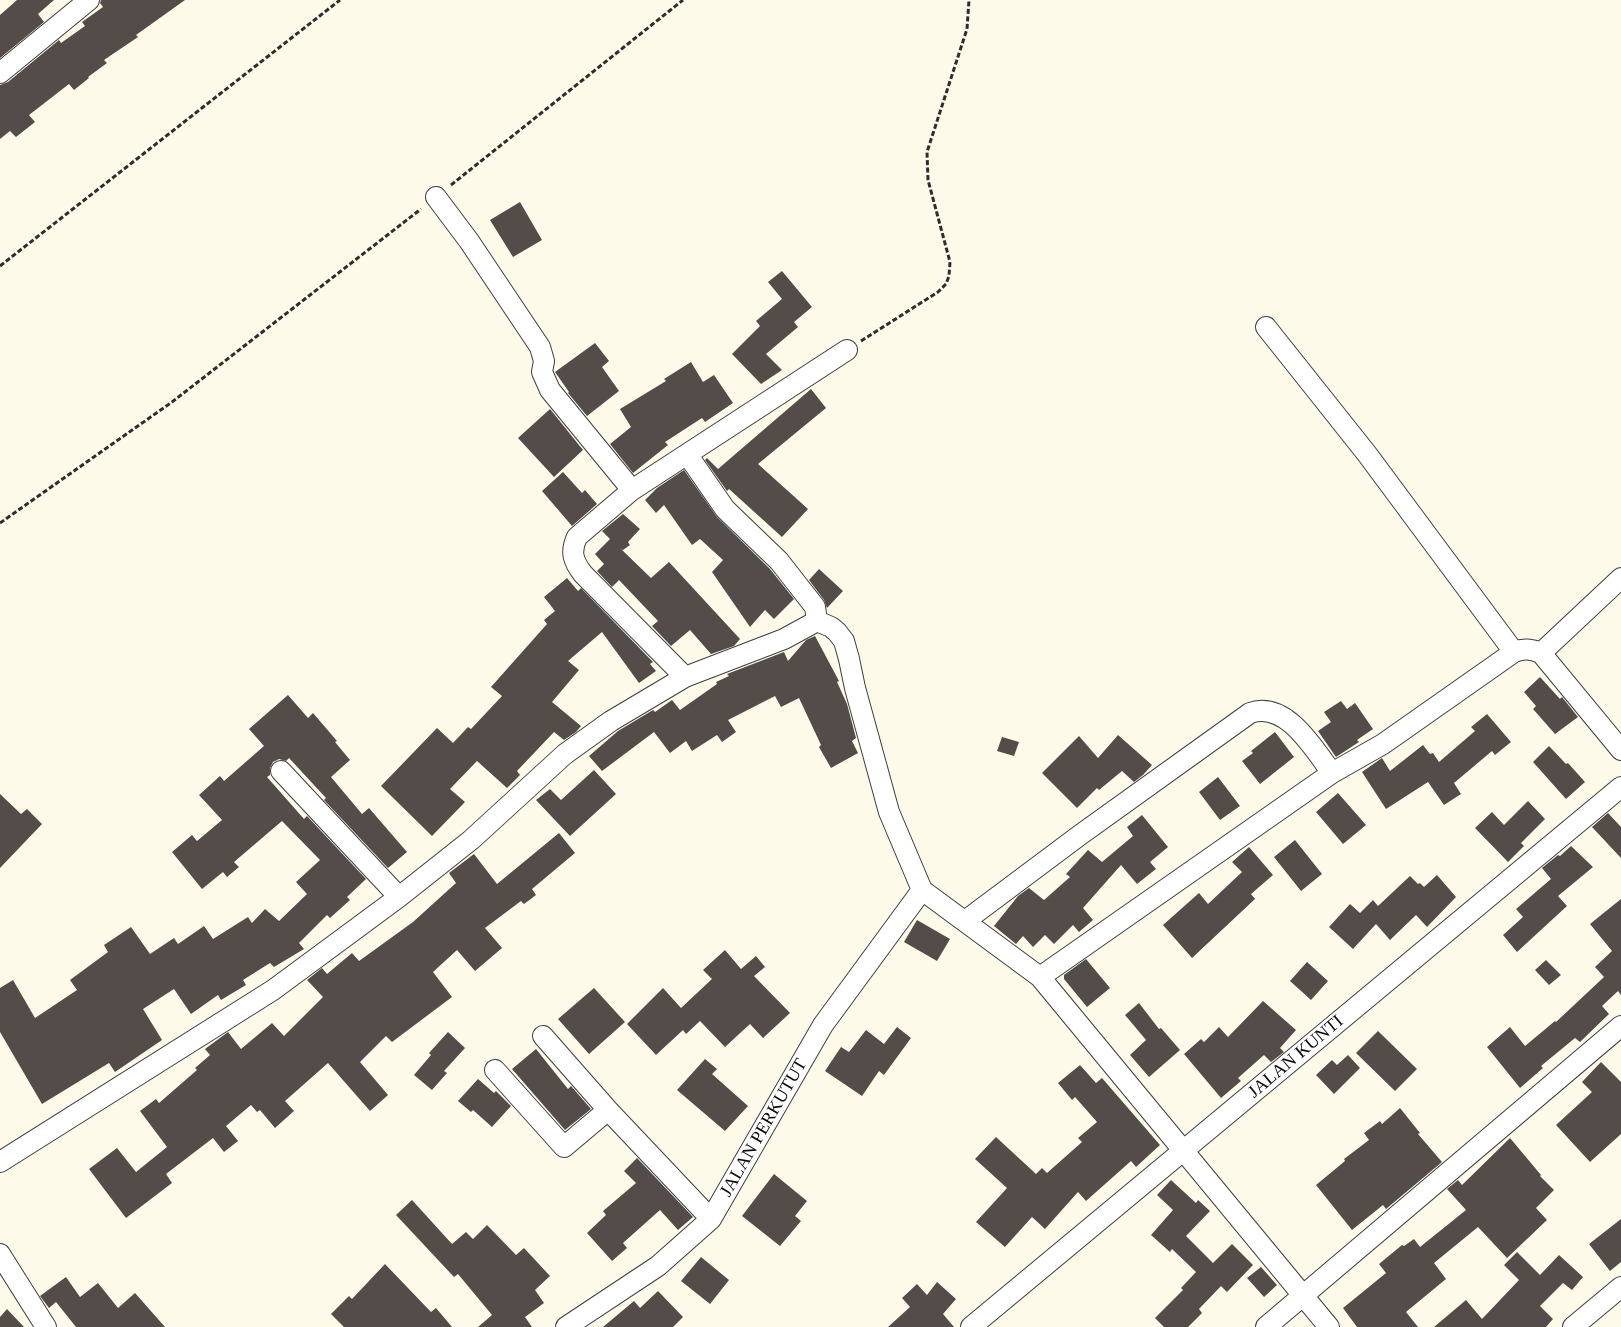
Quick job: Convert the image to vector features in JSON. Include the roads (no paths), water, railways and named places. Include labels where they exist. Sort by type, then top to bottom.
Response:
[{"type":"street","points":[[0,73],[89,0]]},
{"type":"street","points":[[436,197],[469,241],[540,347],[544,361],[542,372],[550,390],[632,490]]},
{"type":"street","points":[[1266,327],[1367,454],[1514,652]]},
{"type":"street","points":[[685,677],[583,574],[572,556],[572,546],[577,537],[632,490],[847,350]]},
{"type":"street","points":[[687,454],[725,509],[779,561],[815,607],[817,621]]},
{"type":"street","points":[[1541,653],[1621,578]]},
{"type":"street","points":[[0,1162],[273,990],[399,897],[471,840],[565,754],[611,720],[685,677],[784,639],[817,621]]},
{"type":"street","points":[[817,621],[838,632],[844,641],[855,688],[890,812],[922,890],[1040,977],[1329,1327]]},
{"type":"street","points":[[1040,977],[1332,773],[1383,744],[1514,652],[1530,649],[1541,653],[1621,750]]},
{"type":"street","points":[[965,922],[1080,835],[1250,713],[1255,711],[1268,712],[1290,722],[1303,734],[1332,773]]},
{"type":"street","points":[[280,771],[399,897]]},
{"type":"street","name":"JALAN KUNTI","points":[[971,1327],[1621,787]]},
{"type":"street","name":"JALAN PERKUTUT","points":[[566,1327],[658,1266],[711,1219],[823,1025],[922,890]]},
{"type":"street","points":[[1266,1327],[1621,1026]]},
{"type":"street","points":[[543,1036],[608,1110],[711,1219]]},
{"type":"street","points":[[495,1070],[564,1147],[608,1110]]},
{"type":"street","points":[[0,1254],[46,1327]]},
{"type":"street","points":[[1573,1327],[1621,1286]]}]
